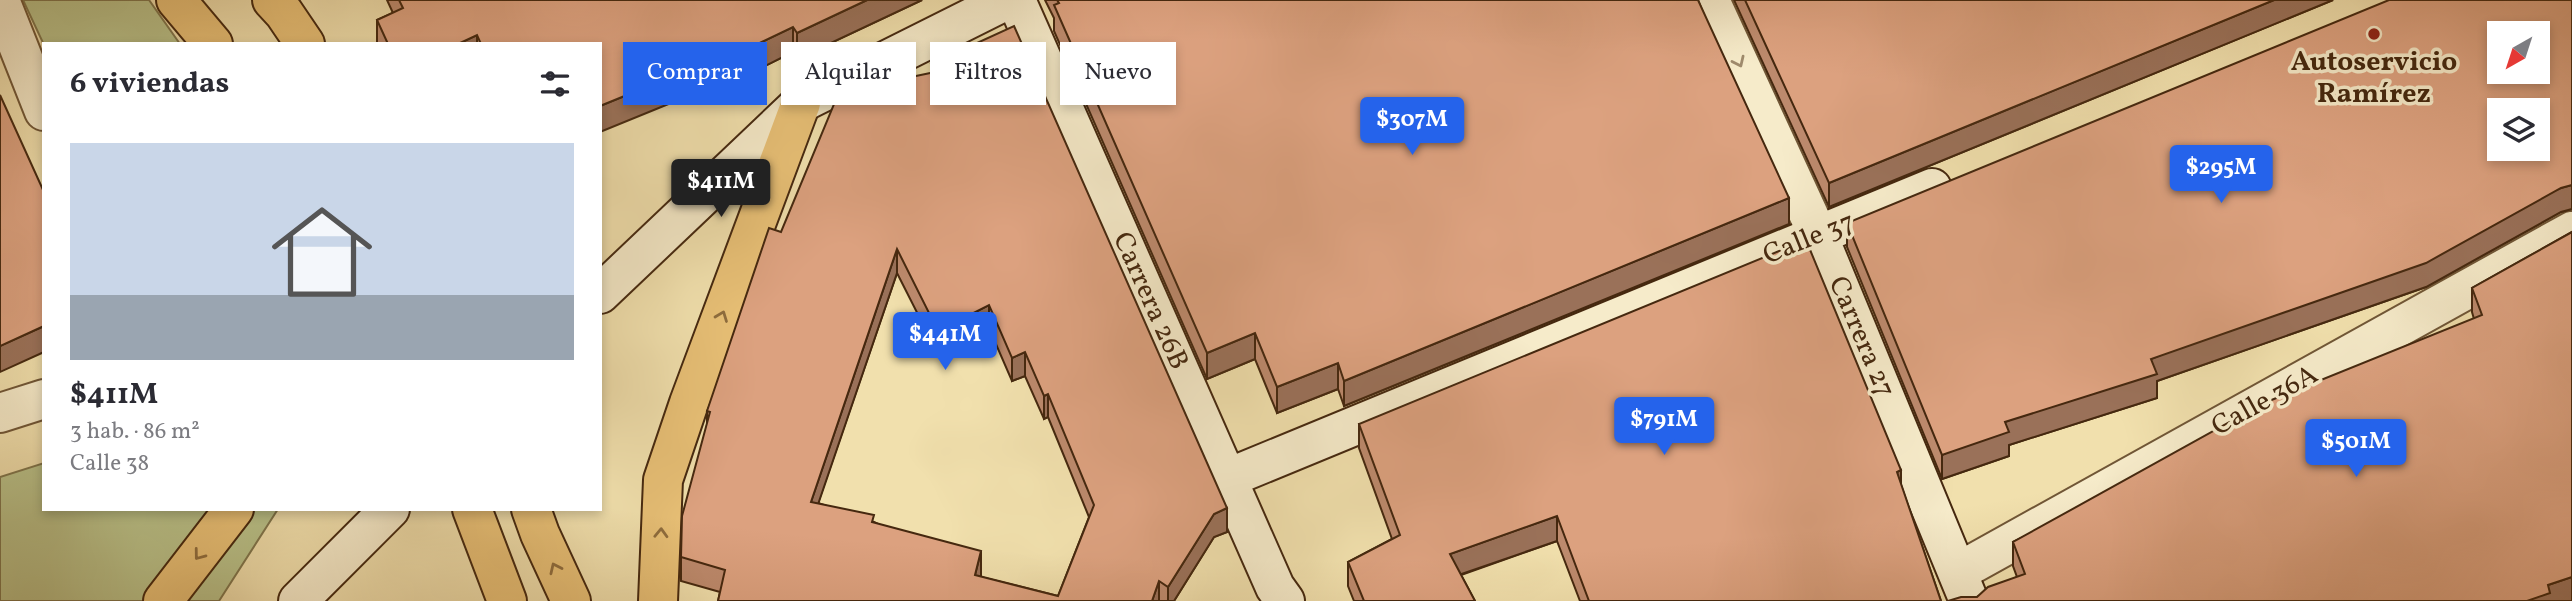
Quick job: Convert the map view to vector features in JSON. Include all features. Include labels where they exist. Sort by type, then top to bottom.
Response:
[{"type":"main road","points":[[176,0],[211,42]]},
{"type":"main road","points":[[272,0],[304,42]]},
{"type":"main road","points":[[658,601],[663,480],[800,105]]},
{"type":"main road","points":[[163,601],[232,511]]},
{"type":"main road","points":[[473,511],[507,601]]},
{"type":"main road","points":[[535,522],[571,601]]},
{"type":"street","points":[[0,0],[11,57],[42,108]]},
{"type":"street","points":[[916,46],[1007,0]]},
{"type":"street","name":"Carrera 26B","points":[[1016,0],[1275,587],[1285,601]]},
{"type":"street","name":"Carrera 27","points":[[1710,0],[1818,235],[1963,587]]},
{"type":"street","points":[[602,292],[799,105]]},
{"type":"street","name":"Calle 37","points":[[1228,478],[1958,177]]},
{"type":"street","name":"Calle 36A","points":[[1963,587],[2572,231]]},
{"type":"street","points":[[0,413],[42,400]]},
{"type":"street","points":[[298,601],[388,511]]},
{"type":"green space","points":[[23,0],[149,0],[179,42],[43,42]]},
{"type":"green space","points":[[42,464],[42,511],[277,511],[219,601],[0,601],[0,477]]},
{"type":"building","points":[[399,0],[867,0],[797,33],[793,27],[762,42],[623,42],[623,97],[602,105],[602,42],[480,42],[477,35],[462,42],[387,42],[377,20],[403,8]]},
{"type":"building","points":[[1057,0],[1698,0],[1789,198],[1344,381],[1338,363],[1277,387],[1255,333],[1207,353],[1098,105],[1176,105],[1176,42],[1070,42],[1054,5],[1059,3]]},
{"type":"building","points":[[1745,0],[2274,0],[1829,183]]},
{"type":"building","points":[[2389,0],[2572,0],[2572,185],[2561,188],[2426,263],[2151,359],[2157,374],[2005,422],[2009,432],[1942,455],[1847,223]]},
{"type":"building","points":[[1014,26],[1021,42],[979,42]]},
{"type":"building","points":[[930,73],[930,105],[1046,105],[1046,98],[1227,508],[1214,514],[1168,587],[1159,581],[1152,601],[718,601],[725,570],[681,557],[682,516],[710,412],[707,411],[769,228],[781,232],[834,105],[916,105],[916,76]],"holes":[[[897,249],[938,331],[989,305],[1012,358],[1025,352],[1044,396],[1048,394],[1094,505],[1058,596],[975,575],[981,551],[872,522],[874,515],[811,502]]]},
{"type":"building","points":[[0,95],[42,188],[42,327],[0,346]]},
{"type":"building","points":[[2572,232],[2572,577],[2548,585],[2550,593],[2527,601],[1948,601],[1961,597],[1977,597],[1988,587],[2025,574],[2013,542],[2264,403],[2482,315],[2472,288]]},
{"type":"building","points":[[1806,240],[1901,470],[1897,472],[1941,601],[1589,601],[1557,516],[1450,554],[1475,601],[1364,601],[1348,562],[1400,535],[1359,424]]},
{"type":"place","name":"Autoservicio Ramírez","points":[[2374,34]]}]
